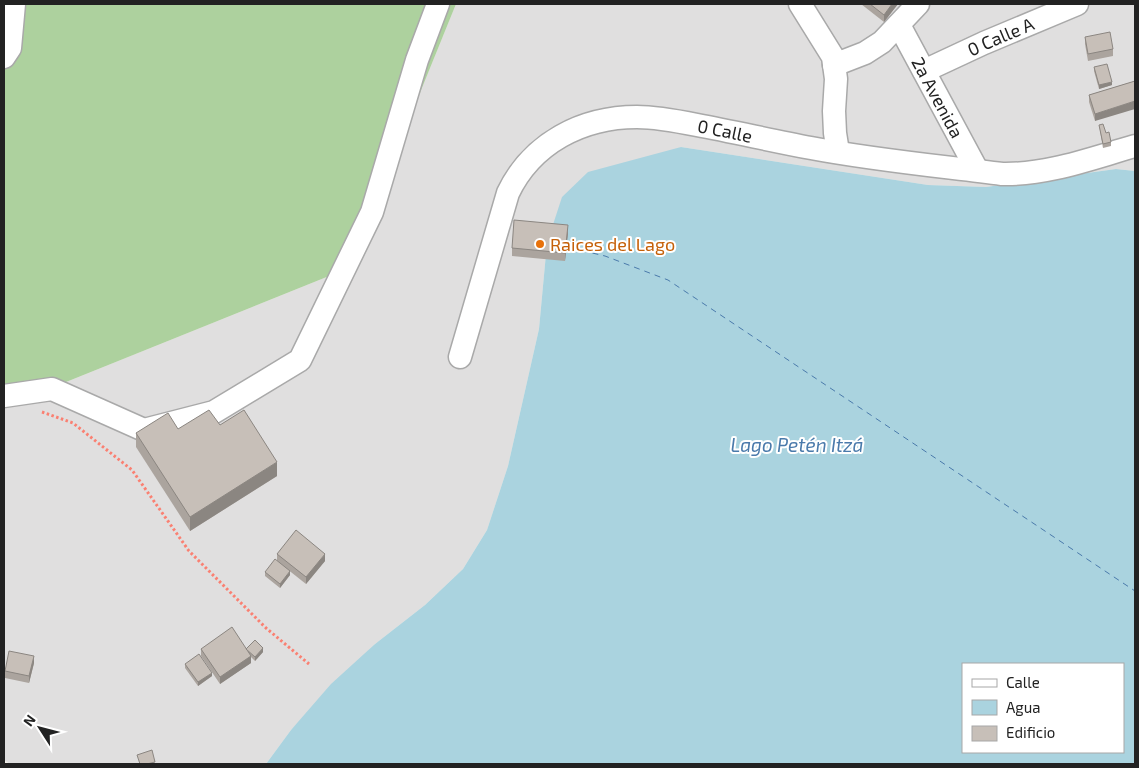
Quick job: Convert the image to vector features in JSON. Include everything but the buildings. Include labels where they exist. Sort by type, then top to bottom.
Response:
[{"type":"street","points":[[4,57],[10,48],[14,4]]},
{"type":"street","points":[[4,396],[52,389],[144,430],[214,412],[300,360],[372,212],[417,60],[438,4]]},
{"type":"street","points":[[800,4],[833,57],[836,79],[834,118],[838,152]]},
{"type":"street","points":[[834,65],[865,53],[882,42],[918,4]]},
{"type":"street","name":"0 Calle A","points":[[924,71],[1048,9],[1077,4]]},
{"type":"street","name":"2a Avenida","points":[[899,25],[977,170]]},
{"type":"street","name":"0 Calle","points":[[460,357],[508,193],[522,168],[534,156],[563,134],[597,121],[635,116],[652,117],[838,152],[1021,174],[1039,172],[1135,146]]},
{"type":"path","points":[[38,410],[73,423],[132,470],[189,550],[266,628],[309,664]]},
{"type":"shaded area","points":[[456,4],[1135,4],[1135,171],[1116,169],[986,187],[928,185],[681,147],[547,243],[539,329],[508,466],[487,530],[463,569],[425,605],[375,644],[291,730],[266,764],[10,764],[4,760],[4,407],[349,268]]},
{"type":"green space","points":[[4,4],[456,4],[349,268],[4,407]]},
{"type":"water","name":"Lago Petén Itzá","points":[[681,147],[928,185],[986,187],[1116,169],[1135,171],[1135,764],[266,764],[291,730],[331,684],[375,644],[425,605],[463,569],[487,530],[508,466],[539,329],[547,243],[562,197],[588,172]]},
{"type":"ferry route","points":[[571,248],[605,256],[668,280],[1135,591]]},
{"type":"place","name":"Raices del Lago","points":[[540,244]]}]
